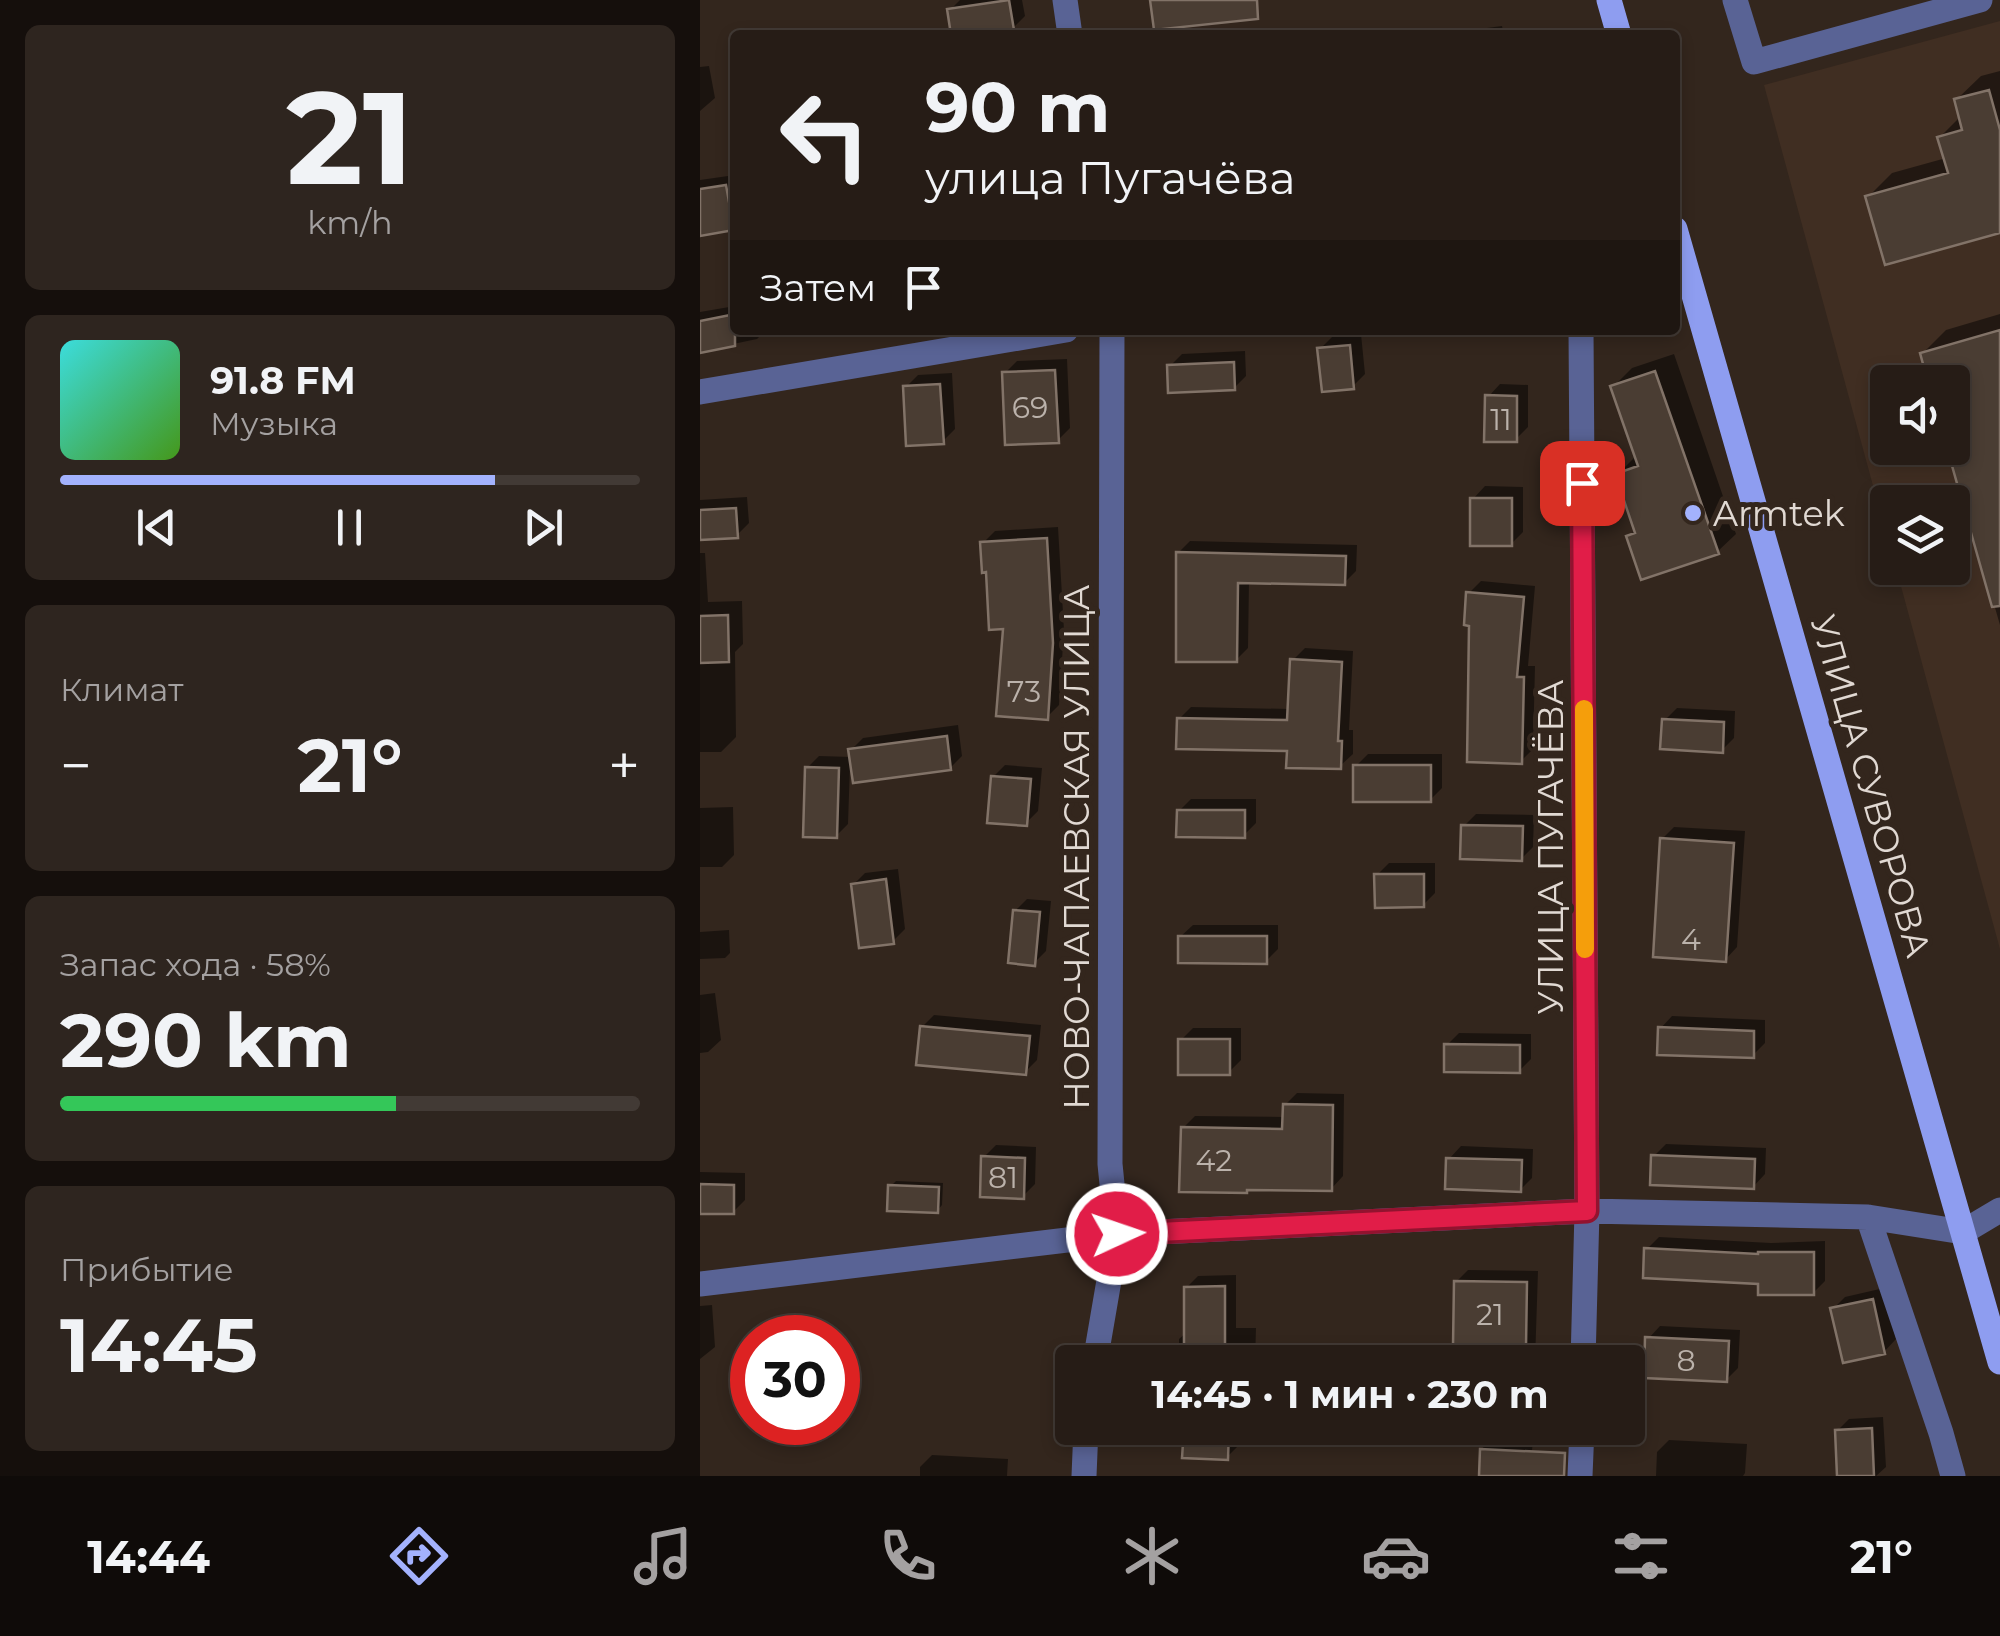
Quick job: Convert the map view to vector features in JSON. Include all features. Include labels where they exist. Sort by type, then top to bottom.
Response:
[{"type":"main road","points":[[1609,0],[1618,30]]},
{"type":"main road","name":"УЛИЦА СУВОРОВА","points":[[1683,287],[2000,1362]]},
{"type":"street","points":[[1066,0],[1069,30]]},
{"type":"street","points":[[1735,0],[1754,62],[1980,0]]},
{"type":"street","points":[[700,392],[1036,335]]},
{"type":"street","name":"НОВО-ЧАПАЕВСКАЯ УЛИЦА","points":[[1099,1345],[1117,1234],[1110,1164],[1112,335]]},
{"type":"street","name":"УЛИЦА ПУГАЧЁВА","points":[[1581,335],[1587,1211],[1583,1345]]},
{"type":"street","points":[[700,1284],[1117,1234],[1587,1211],[1868,1217],[1963,1232],[2000,1210]]},
{"type":"street","points":[[1868,1217],[1953,1476]]},
{"type":"street","points":[[1084,1476],[1085,1445]]},
{"type":"street","points":[[1580,1476],[1581,1445]]},
{"type":"shaded area","points":[[2000,21],[2000,949],[1901,585],[1970,585],[1970,485],[1873,485],[1764,85]]},
{"type":"building","points":[[1009,0],[1014,30],[950,30],[947,9]]},
{"type":"building","points":[[1150,0],[1257,0],[1258,19],[1154,30]]},
{"type":"building","points":[[1989,90],[2000,130],[2000,233],[1885,265],[1865,196],[1948,173],[1937,137],[1962,130],[1954,99]]},
{"type":"building","points":[[726,185],[730,231],[700,236],[700,189]]},
{"type":"building","points":[[730,315],[730,335],[735,335],[735,346],[700,353],[700,321]]},
{"type":"building","points":[[2000,330],[2000,606],[1992,607],[1970,529],[1970,485],[1957,485],[1952,465],[1970,465],[1970,365],[1923,365],[1920,353]]},
{"type":"building","points":[[1350,345],[1354,389],[1322,392],[1317,348]]},
{"type":"building","points":[[1234,362],[1235,390],[1168,393],[1167,365]]},
{"type":"building","points":[[1055,370],[1059,443],[1005,445],[1002,372]]},
{"type":"building","points":[[1655,371],[1719,554],[1641,580],[1626,536],[1635,533],[1615,474],[1638,466],[1610,386]]},
{"type":"building","points":[[940,384],[944,444],[906,446],[903,386]]},
{"type":"building","points":[[1485,395],[1517,396],[1517,442],[1484,442]]},
{"type":"building","points":[[1470,498],[1512,498],[1512,546],[1470,546]]},
{"type":"building","points":[[736,508],[738,538],[700,540],[700,510]]},
{"type":"building","points":[[1047,538],[1053,643],[1048,720],[996,716],[1003,629],[989,630],[980,542]]},
{"type":"building","points":[[1176,552],[1346,556],[1345,585],[1238,583],[1237,662],[1176,662]]},
{"type":"building","points":[[1466,592],[1524,597],[1517,677],[1524,677],[1522,764],[1467,762]]},
{"type":"building","points":[[728,615],[729,662],[700,663],[700,616]]},
{"type":"building","points":[[1290,659],[1342,662],[1338,741],[1342,741],[1341,769],[1286,768],[1287,751],[1176,749],[1177,718],[1287,720]]},
{"type":"building","points":[[1662,719],[1724,722],[1723,753],[1660,749]]},
{"type":"building","points":[[947,736],[951,770],[853,783],[848,749]]},
{"type":"building","points":[[1353,765],[1431,765],[1431,802],[1353,802]]},
{"type":"building","points":[[805,767],[839,768],[837,838],[803,837]]},
{"type":"building","points":[[991,776],[1031,779],[1027,826],[987,823]]},
{"type":"building","points":[[1177,810],[1245,810],[1245,838],[1176,837]]},
{"type":"building","points":[[1461,825],[1523,826],[1522,861],[1460,859]]},
{"type":"building","points":[[1660,838],[1734,843],[1726,962],[1653,957]]},
{"type":"building","points":[[1374,874],[1424,874],[1424,907],[1375,908]]},
{"type":"building","points":[[886,879],[894,944],[859,948],[851,884]]},
{"type":"building","points":[[1013,910],[1040,912],[1035,966],[1008,963]]},
{"type":"building","points":[[1178,936],[1267,936],[1267,964],[1178,963]]},
{"type":"building","points":[[920,1026],[1030,1036],[1026,1075],[916,1065]]},
{"type":"building","points":[[1658,1027],[1754,1031],[1754,1058],[1657,1055]]},
{"type":"building","points":[[1178,1039],[1230,1039],[1230,1075],[1178,1075]]},
{"type":"building","points":[[1444,1044],[1520,1045],[1520,1073],[1444,1072]]},
{"type":"building","points":[[1283,1104],[1333,1105],[1332,1191],[1179,1192],[1181,1127],[1282,1129]]},
{"type":"building","points":[[1651,1155],[1755,1159],[1754,1189],[1650,1185]]},
{"type":"building","points":[[981,1156],[1025,1158],[1024,1199],[980,1197]]},
{"type":"building","points":[[1446,1158],[1522,1160],[1521,1192],[1445,1189]]},
{"type":"building","points":[[700,1184],[734,1185],[734,1214],[700,1214]]},
{"type":"building","points":[[888,1185],[939,1187],[938,1213],[887,1211]]},
{"type":"building","points":[[1644,1248],[1758,1254],[1814,1252],[1814,1295],[1758,1295],[1758,1284],[1643,1278]]},
{"type":"building","points":[[1454,1281],[1527,1282],[1526,1345],[1453,1345]]},
{"type":"building","points":[[1225,1286],[1225,1345],[1184,1345],[1184,1287]]},
{"type":"building","points":[[1873,1299],[1885,1354],[1843,1363],[1830,1308]]},
{"type":"building","points":[[1645,1337],[1729,1341],[1727,1382],[1645,1378]]},
{"type":"building","points":[[1872,1428],[1874,1476],[1837,1476],[1835,1430]]},
{"type":"building","points":[[1183,1445],[1228,1445],[1228,1460],[1182,1458]]},
{"type":"building","points":[[1480,1449],[1565,1453],[1564,1476],[1479,1476]]},
{"type":"slow traffic","points":[[1584,709],[1585,949]]},
{"type":"place","name":"Armtek","points":[[1693,513]]},
{"type":"route","points":[[1117,1234],[1587,1211],[1582,483]]}]
